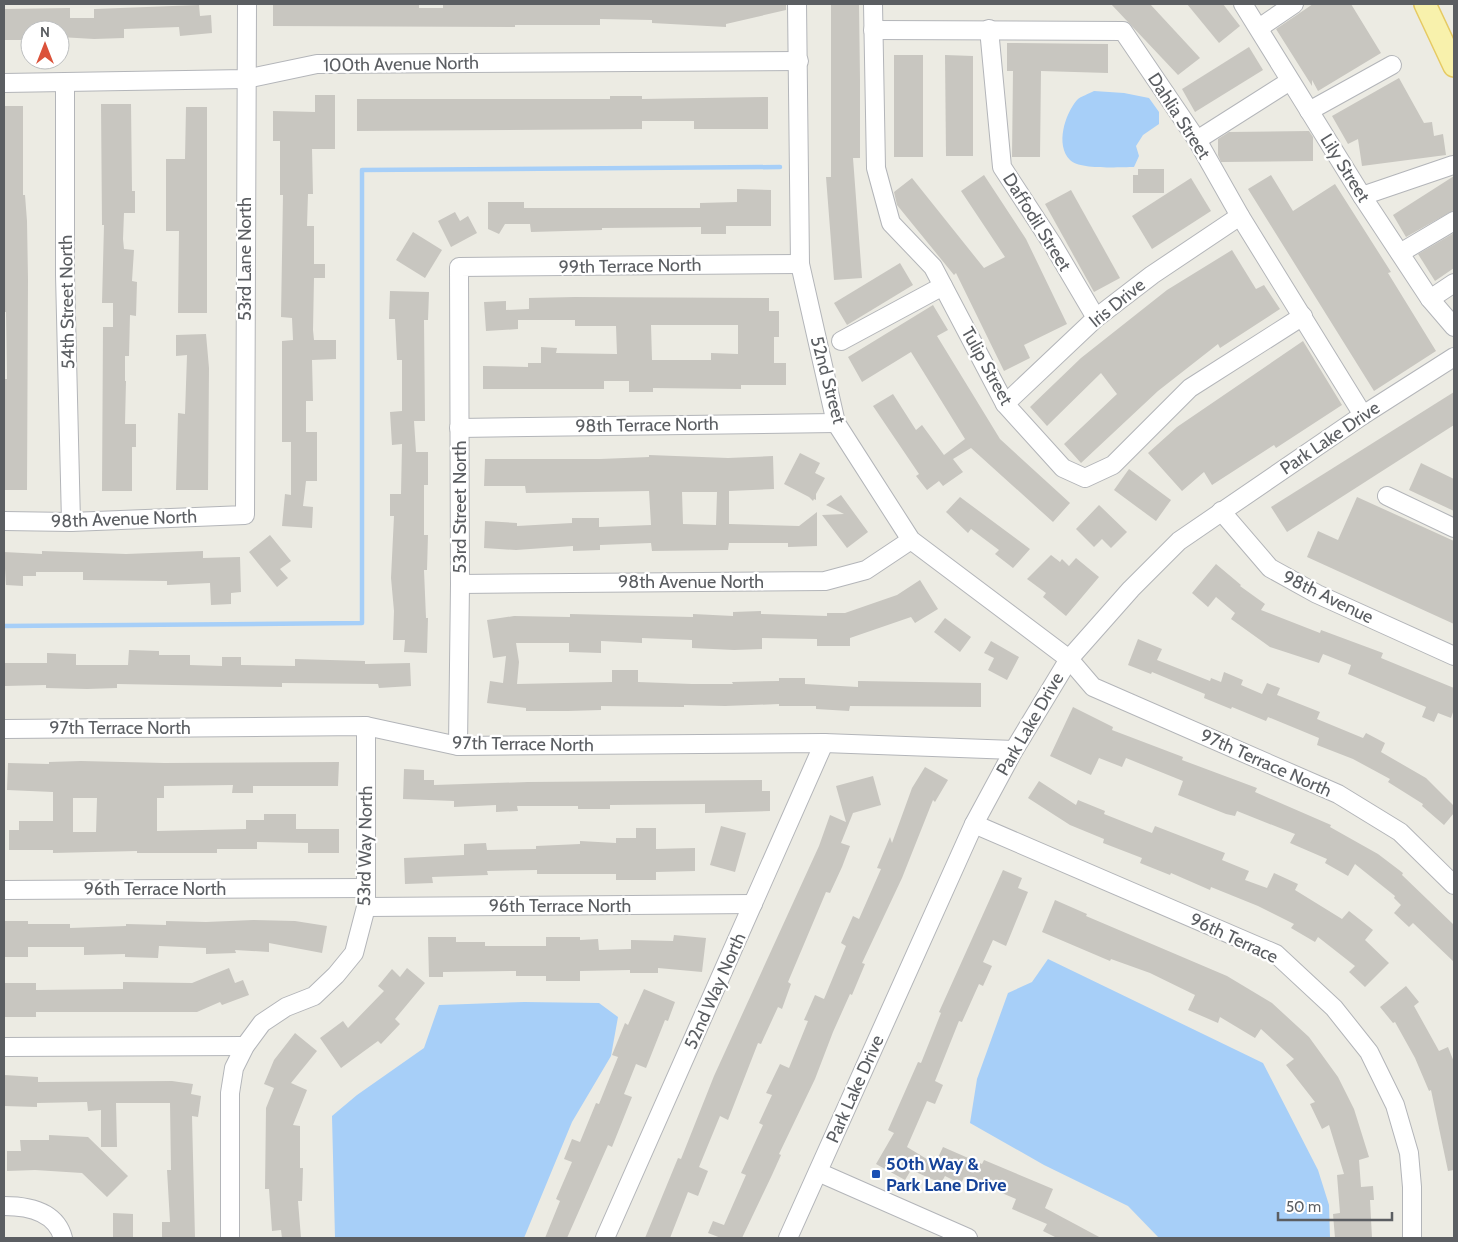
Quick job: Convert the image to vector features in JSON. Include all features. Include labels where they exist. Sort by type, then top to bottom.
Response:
[{"type":"main road","points":[[1425,4],[1454,66]]},
{"type":"street","name":"53rd Lane North","points":[[245,515],[247,4]]},
{"type":"street","name":"52nd Street","points":[[798,4],[800,264],[836,423],[911,540],[1069,658]]},
{"type":"street","name":"Tulip Street","points":[[873,4],[876,168],[891,223],[932,267],[944,286],[1006,404],[1062,468],[1085,478],[1112,465],[1190,388],[1302,316]]},
{"type":"street","name":"Lily Street","points":[[1243,4],[1362,196],[1430,299],[1454,327]]},
{"type":"street","points":[[1259,28],[1294,4]]},
{"type":"street","name":"Daffodil Street","points":[[989,29],[1002,167],[1053,245],[1096,318]]},
{"type":"street","name":"Dahlia Street","points":[[873,30],[1124,31],[1197,140],[1240,216],[1363,415]]},
{"type":"street","name":"100th Avenue North","points":[[4,82],[65,83],[246,79],[316,64],[799,60]]},
{"type":"street","points":[[1309,111],[1392,65]]},
{"type":"street","points":[[1197,140],[1290,81]]},
{"type":"street","name":"54th Street North","points":[[65,83],[65,275],[72,522]]},
{"type":"street","points":[[1362,196],[1453,165]]},
{"type":"street","name":"Iris Drive","points":[[1006,404],[1096,318],[1152,275],[1240,216]]},
{"type":"street","points":[[1400,252],[1454,221]]},
{"type":"street","name":"99th Terrace North","points":[[459,267],[800,264]]},
{"type":"street","name":"53rd Street North","points":[[458,746],[460,584],[459,267]]},
{"type":"street","points":[[1430,299],[1454,283]]},
{"type":"street","points":[[841,341],[944,286]]},
{"type":"street","name":"Park Lake Drive","points":[[788,1238],[974,824],[1014,750],[1069,658],[1131,589],[1179,541],[1363,415],[1454,357]]},
{"type":"street","name":"98th Terrace North","points":[[459,428],[836,423]]},
{"type":"street","points":[[1387,496],[1454,528]]},
{"type":"street","name":"98th Avenue","points":[[1221,511],[1270,568],[1317,594],[1454,656]]},
{"type":"street","name":"98th Avenue North","points":[[4,521],[72,522],[245,515]]},
{"type":"street","name":"98th Avenue North","points":[[460,584],[825,581],[866,570],[911,540]]},
{"type":"street","name":"97th Terrace North","points":[[1069,658],[1093,687],[1338,794],[1400,832],[1454,885]]},
{"type":"street","name":"97th Terrace North","points":[[4,729],[366,726],[458,746],[824,743],[1014,750]]},
{"type":"street","name":"53rd Way North","points":[[230,1238],[230,1093],[234,1068],[245,1046],[262,1023],[286,1007],[314,996],[336,975],[354,953],[366,907],[366,726]]},
{"type":"street","name":"52nd Way North","points":[[606,1238],[824,743]]},
{"type":"street","name":"96th Terrace","points":[[974,824],[1276,954],[1334,1008],[1369,1052],[1395,1105],[1409,1153],[1412,1187],[1412,1238]]},
{"type":"street","name":"96th Terrace North","points":[[4,890],[366,888]]},
{"type":"street","name":"96th Terrace North","points":[[366,907],[753,904]]},
{"type":"street","points":[[4,1047],[245,1046]]},
{"type":"street","points":[[818,1172],[968,1238]]},
{"type":"street","points":[[4,1206],[16,1206],[42,1212],[60,1227],[63,1238]]},
{"type":"water","points":[[1094,91],[1124,93],[1149,98],[1159,112],[1159,124],[1143,135],[1136,146],[1139,156],[1134,167],[1091,167],[1075,163],[1066,154],[1062,138],[1069,113],[1077,100]]},
{"type":"water","points":[[1048,959],[1263,1063],[1318,1170],[1329,1205],[1330,1238],[1159,1238],[1128,1206],[1044,1165],[970,1123],[977,1079],[1008,993],[1032,982]]},
{"type":"water","points":[[524,1002],[599,1003],[618,1017],[611,1056],[572,1122],[524,1238],[335,1238],[332,1116],[357,1095],[424,1048],[439,1005]]},
{"type":"building","points":[[273,4],[419,4],[419,8],[443,8],[443,4],[786,4],[786,10],[726,24],[726,27],[652,23],[652,20],[600,19],[600,25],[515,25],[515,27],[273,26]]},
{"type":"building","points":[[831,4],[859,4],[860,80],[860,158],[853,158],[862,278],[834,280],[826,177],[831,177]]},
{"type":"building","points":[[1111,4],[1150,4],[1200,58],[1178,75]]},
{"type":"building","points":[[1187,4],[1223,4],[1240,26],[1219,43]]},
{"type":"building","points":[[1313,4],[1351,4],[1381,53],[1318,91],[1312,80],[1312,86],[1276,29]]},
{"type":"building","points":[[199,5],[200,16],[211,15],[212,33],[180,36],[179,27],[124,29],[124,38],[70,38],[70,20],[20,20],[20,40],[4,40],[4,9],[70,8],[70,18],[94,18],[94,9]]},
{"type":"building","points":[[1007,43],[1108,44],[1108,73],[1041,71],[1040,157],[1012,157],[1013,71],[1007,71]]},
{"type":"building","points":[[1249,47],[1263,70],[1195,112],[1182,89]]},
{"type":"building","points":[[894,55],[923,55],[923,157],[894,157]]},
{"type":"building","points":[[945,55],[973,56],[973,156],[946,156]]},
{"type":"building","points":[[1399,78],[1424,123],[1432,122],[1434,136],[1443,134],[1446,155],[1362,166],[1358,139],[1348,144],[1332,116]]},
{"type":"building","points":[[315,95],[335,95],[335,149],[312,149],[313,194],[308,194],[307,226],[314,226],[314,264],[325,264],[325,278],[314,278],[313,330],[314,340],[336,340],[336,359],[312,360],[313,401],[306,401],[306,432],[317,432],[317,481],[306,481],[303,506],[313,507],[312,528],[282,526],[285,494],[291,495],[291,442],[282,442],[282,341],[293,340],[292,318],[281,317],[283,195],[280,195],[280,141],[273,141],[273,111],[315,112]]},
{"type":"building","points":[[610,96],[642,96],[642,99],[768,97],[768,129],[694,129],[694,121],[642,121],[642,129],[357,131],[357,99],[610,99]]},
{"type":"building","points":[[101,104],[131,104],[132,191],[135,191],[135,213],[124,213],[123,239],[124,249],[134,250],[132,281],[137,282],[136,316],[130,315],[129,356],[125,356],[125,424],[136,424],[136,447],[132,447],[132,491],[102,491],[103,327],[113,327],[113,303],[102,303],[104,225],[102,225]]},
{"type":"building","points":[[4,106],[23,106],[23,195],[25,195],[27,221],[28,279],[27,490],[4,490],[4,379],[7,379],[6,312],[4,312]]},
{"type":"building","points":[[186,107],[207,107],[207,313],[178,313],[179,231],[166,231],[166,159],[185,159]]},
{"type":"building","points":[[1309,131],[1313,137],[1313,161],[1221,162],[1218,155],[1218,139],[1229,132]]},
{"type":"building","points":[[1138,169],[1164,169],[1164,193],[1133,193],[1133,175],[1138,175]]},
{"type":"building","points":[[984,175],[1026,239],[1067,324],[1024,345],[1030,358],[1004,371],[956,273],[954,275],[897,205],[894,192],[912,178],[984,268],[1005,257],[961,191]]},
{"type":"building","points":[[1271,175],[1293,211],[1335,184],[1391,272],[1388,273],[1436,351],[1374,391],[1248,189]]},
{"type":"building","points":[[1454,176],[1454,210],[1406,237],[1393,215]]},
{"type":"building","points":[[1191,178],[1211,211],[1152,249],[1132,216]]},
{"type":"building","points":[[737,189],[771,190],[771,226],[726,226],[726,234],[701,234],[701,227],[602,228],[602,230],[531,232],[530,224],[505,224],[499,234],[488,229],[488,202],[524,202],[524,208],[700,208],[700,203],[737,202]]},
{"type":"building","points":[[1071,190],[1120,278],[1094,292],[1045,204]]},
{"type":"building","points":[[455,212],[460,221],[468,216],[477,233],[451,247],[438,221]]},
{"type":"building","points":[[413,232],[442,250],[425,278],[396,260]]},
{"type":"building","points":[[1454,233],[1454,268],[1435,281],[1418,254]]},
{"type":"building","points":[[1232,250],[1256,289],[1264,285],[1280,309],[1220,348],[1218,344],[1158,391],[1081,463],[1064,444],[1117,394],[1101,373],[1047,426],[1030,407],[1081,358],[1167,290]]},
{"type":"building","points":[[900,263],[913,285],[847,325],[834,303]]},
{"type":"building","points":[[390,291],[429,292],[428,320],[424,320],[425,421],[414,421],[416,452],[428,452],[428,485],[424,485],[424,535],[428,535],[427,570],[424,570],[426,618],[428,618],[427,653],[404,652],[405,640],[393,640],[394,611],[391,578],[394,516],[390,516],[390,494],[401,494],[402,444],[392,445],[390,412],[402,411],[402,360],[397,360],[395,319],[389,319]]},
{"type":"building","points":[[529,298],[769,298],[769,311],[779,311],[779,337],[774,337],[774,363],[786,363],[786,385],[741,385],[741,389],[653,388],[653,392],[629,392],[629,381],[604,381],[604,389],[483,389],[483,366],[528,367],[528,363],[541,363],[541,347],[557,348],[556,353],[617,354],[616,326],[575,326],[575,320],[518,320],[518,329],[486,331],[484,302],[506,301],[506,310],[529,309]],"holes":[[[651,325],[738,325],[738,354],[711,353],[711,360],[652,360]]]},
{"type":"building","points":[[933,305],[948,330],[937,336],[1000,439],[1070,503],[1053,522],[971,448],[953,459],[963,472],[943,486],[939,481],[927,490],[916,476],[919,474],[873,406],[893,394],[916,430],[922,425],[944,455],[965,439],[911,352],[862,382],[848,357]]},
{"type":"building","points":[[206,334],[209,368],[208,490],[176,490],[178,413],[185,414],[187,355],[176,356],[176,335]]},
{"type":"building","points":[[1303,341],[1342,405],[1276,448],[1274,445],[1212,485],[1204,472],[1182,491],[1148,453],[1177,427]]},
{"type":"building","points":[[1454,392],[1454,425],[1287,532],[1271,507]]},
{"type":"building","points":[[800,453],[820,463],[815,473],[825,478],[816,494],[816,500],[814,499],[813,501],[784,484]]},
{"type":"building","points":[[649,455],[728,458],[773,456],[774,489],[729,491],[729,524],[799,526],[817,512],[817,546],[788,547],[788,543],[729,543],[728,550],[652,551],[651,543],[600,545],[600,550],[573,551],[573,546],[516,550],[484,548],[485,521],[517,523],[517,526],[572,523],[572,518],[599,518],[599,527],[651,525],[649,491],[526,493],[525,486],[484,486],[485,459],[649,457]],"holes":[[[682,492],[717,492],[716,525],[683,524]]]},
{"type":"building","points":[[1421,463],[1454,479],[1454,511],[1409,490]]},
{"type":"building","points":[[1129,469],[1171,500],[1156,521],[1114,490]]},
{"type":"building","points":[[841,495],[868,532],[847,548],[822,515],[844,514],[826,505]]},
{"type":"building","points":[[960,497],[1030,549],[1013,568],[995,554],[999,550],[971,529],[968,533],[946,512]]},
{"type":"building","points":[[1357,497],[1454,541],[1454,624],[1307,557],[1318,531],[1338,540]]},
{"type":"building","points":[[1099,505],[1127,532],[1111,548],[1102,539],[1094,547],[1076,529]]},
{"type":"building","points":[[270,535],[291,561],[280,569],[288,578],[277,587],[249,552]]},
{"type":"building","points":[[42,551],[126,554],[203,551],[203,558],[240,557],[241,592],[231,593],[231,604],[211,605],[210,583],[167,585],[167,581],[83,580],[83,572],[36,572],[36,576],[23,576],[23,586],[6,585],[4,552],[42,554]]},
{"type":"building","points":[[1051,555],[1060,562],[1062,559],[1069,566],[1076,558],[1099,577],[1066,616],[1043,597],[1046,593],[1027,579]]},
{"type":"building","points":[[1216,564],[1240,586],[1265,604],[1261,610],[1320,633],[1321,630],[1383,653],[1381,658],[1454,688],[1454,709],[1451,718],[1438,713],[1434,722],[1422,717],[1426,707],[1348,674],[1351,665],[1323,654],[1319,663],[1270,647],[1231,619],[1235,613],[1216,597],[1208,607],[1192,593]]},
{"type":"building","points":[[920,580],[938,609],[915,623],[911,617],[850,638],[850,646],[817,646],[817,639],[762,638],[762,649],[734,650],[692,648],[692,640],[642,638],[642,643],[601,641],[601,653],[569,652],[569,643],[516,643],[519,662],[517,684],[612,682],[612,670],[638,670],[638,682],[692,684],[779,681],[779,678],[805,678],[805,684],[858,687],[858,681],[981,683],[981,707],[850,706],[849,711],[816,709],[816,706],[779,706],[779,704],[684,705],[684,707],[601,706],[601,710],[526,711],[526,708],[487,703],[490,681],[503,683],[506,656],[493,658],[487,620],[514,616],[570,617],[570,614],[693,617],[693,614],[733,616],[733,612],[761,611],[761,614],[827,616],[827,613],[845,613],[897,595]]},
{"type":"building","points":[[945,618],[971,637],[960,652],[934,632]]},
{"type":"building","points":[[1138,639],[1162,649],[1157,660],[1210,681],[1211,678],[1221,682],[1224,672],[1243,680],[1241,685],[1262,694],[1267,683],[1280,688],[1277,695],[1320,712],[1317,719],[1363,738],[1366,733],[1385,743],[1381,752],[1426,778],[1454,806],[1454,813],[1444,825],[1422,806],[1423,804],[1388,782],[1390,779],[1353,759],[1317,745],[1319,738],[1268,717],[1266,721],[1232,707],[1231,709],[1204,698],[1205,694],[1152,672],[1151,674],[1128,665]]},
{"type":"building","points":[[991,641],[1019,657],[1007,680],[988,670],[994,658],[984,653]]},
{"type":"building","points":[[129,650],[159,651],[159,655],[190,655],[190,665],[222,666],[222,657],[241,657],[241,665],[295,666],[295,659],[365,661],[365,664],[410,663],[411,686],[379,688],[378,684],[282,683],[282,687],[117,684],[117,688],[87,689],[46,688],[46,685],[5,686],[5,663],[47,663],[47,653],[76,654],[76,665],[128,665]]},
{"type":"building","points":[[1073,707],[1113,727],[1112,730],[1183,757],[1182,760],[1257,788],[1255,792],[1331,825],[1330,827],[1378,854],[1403,873],[1402,875],[1454,925],[1454,962],[1413,923],[1409,927],[1394,913],[1401,905],[1394,898],[1395,896],[1355,864],[1348,876],[1325,863],[1327,859],[1290,843],[1295,834],[1237,811],[1235,816],[1226,814],[1178,795],[1183,781],[1126,758],[1122,767],[1099,758],[1091,775],[1050,756]]},
{"type":"building","points":[[49,762],[339,762],[338,786],[253,786],[253,793],[232,793],[233,785],[164,786],[164,798],[157,798],[157,831],[246,829],[246,820],[264,820],[264,814],[296,814],[296,829],[339,829],[339,853],[308,853],[308,843],[257,842],[257,849],[217,849],[217,853],[137,853],[137,851],[53,853],[53,850],[9,850],[9,830],[19,830],[19,821],[53,821],[53,792],[7,790],[8,763],[49,764]],"holes":[[[73,798],[97,798],[96,832],[73,832]]]},
{"type":"building","points":[[925,767],[948,780],[935,802],[933,800],[902,878],[862,963],[865,964],[852,995],[850,994],[833,1032],[815,1079],[779,1154],[781,1155],[772,1175],[742,1238],[721,1238],[708,1233],[713,1221],[724,1225],[746,1175],[741,1173],[763,1125],[759,1123],[772,1095],[766,1093],[780,1064],[789,1068],[808,1021],[804,1020],[815,995],[824,999],[846,946],[841,943],[853,916],[859,919],[881,869],[877,868],[890,837],[892,843],[912,788]]},
{"type":"building","points":[[404,769],[424,770],[424,780],[434,780],[434,785],[528,782],[762,780],[762,791],[770,791],[770,811],[705,813],[705,804],[610,805],[610,809],[578,809],[578,806],[517,806],[518,811],[496,812],[496,805],[454,807],[454,801],[403,799]]},
{"type":"building","points":[[873,776],[881,805],[853,813],[841,843],[850,846],[842,867],[830,893],[826,892],[788,982],[791,984],[782,1009],[778,1007],[761,1044],[758,1043],[728,1120],[720,1116],[699,1167],[708,1171],[698,1196],[688,1192],[670,1238],[645,1238],[678,1158],[681,1159],[714,1076],[819,846],[830,815],[846,822],[836,786]]},
{"type":"building","points":[[1039,781],[1076,805],[1078,800],[1105,811],[1104,814],[1152,833],[1155,826],[1225,853],[1222,860],[1249,871],[1245,880],[1267,888],[1274,873],[1298,884],[1295,890],[1342,919],[1349,911],[1373,930],[1365,940],[1389,963],[1365,987],[1349,972],[1355,966],[1318,937],[1315,942],[1291,928],[1294,924],[1258,906],[1211,887],[1210,890],[1171,873],[1170,875],[1140,863],[1142,858],[1103,843],[1104,839],[1070,825],[1028,798]]},
{"type":"building","points":[[721,826],[746,833],[735,872],[710,865]]},
{"type":"building","points":[[636,828],[656,828],[656,849],[695,848],[695,871],[656,872],[656,880],[616,880],[616,874],[537,874],[537,870],[487,871],[488,875],[432,877],[433,883],[405,884],[404,858],[464,855],[464,844],[486,843],[487,850],[536,849],[536,846],[580,844],[580,841],[616,843],[616,838],[636,838]]},
{"type":"building","points":[[1003,870],[1022,878],[1018,888],[1028,892],[1006,946],[993,940],[983,962],[992,966],[983,986],[979,984],[962,1022],[959,1021],[935,1081],[943,1085],[935,1104],[927,1101],[907,1147],[935,1164],[943,1147],[982,1164],[984,1160],[1053,1189],[1045,1208],[1101,1238],[1057,1238],[1043,1231],[1047,1224],[1012,1209],[1016,1199],[964,1177],[961,1184],[945,1176],[941,1183],[911,1170],[905,1180],[876,1164],[894,1133],[888,1130],[918,1062],[921,1063],[941,1013],[939,1012]]},
{"type":"building","points":[[1055,900],[1087,914],[1086,916],[1227,976],[1272,1003],[1309,1037],[1338,1077],[1354,1109],[1369,1157],[1359,1160],[1361,1187],[1373,1186],[1374,1200],[1370,1200],[1372,1238],[1335,1238],[1333,1214],[1340,1213],[1337,1175],[1344,1174],[1329,1125],[1322,1129],[1310,1104],[1315,1102],[1286,1065],[1294,1059],[1261,1029],[1255,1038],[1220,1017],[1218,1023],[1188,1010],[1195,995],[1150,973],[1111,959],[1110,961],[1042,932]]},
{"type":"building","points":[[4,921],[28,921],[28,924],[70,924],[70,928],[126,926],[126,924],[166,925],[166,921],[295,921],[327,926],[322,953],[269,943],[269,952],[235,950],[236,953],[206,954],[206,948],[159,946],[158,958],[125,957],[125,954],[84,955],[84,947],[28,947],[28,957],[4,957]]},
{"type":"building","points":[[674,935],[706,938],[702,972],[658,968],[658,973],[630,973],[630,970],[580,971],[580,981],[546,981],[546,976],[516,976],[516,971],[443,972],[443,977],[429,977],[428,937],[456,937],[456,942],[485,942],[485,946],[546,946],[546,937],[580,937],[580,940],[598,939],[599,950],[631,949],[631,940],[673,941]]},
{"type":"building","points":[[229,968],[235,983],[243,980],[249,995],[222,1005],[220,1002],[197,1012],[36,1012],[36,1017],[4,1017],[4,983],[36,983],[36,990],[123,989],[123,982],[192,983]]},
{"type":"building","points":[[407,968],[425,983],[395,1019],[400,1024],[381,1044],[378,1041],[341,1068],[320,1038],[343,1021],[348,1028],[384,991],[378,986],[392,969],[400,977]]},
{"type":"building","points":[[1406,986],[1419,1002],[1414,1006],[1439,1051],[1448,1047],[1454,1062],[1454,1170],[1448,1171],[1431,1090],[1429,1091],[1415,1058],[1395,1022],[1393,1023],[1380,1007]]},
{"type":"building","points":[[644,989],[675,1002],[668,1021],[665,1020],[646,1068],[636,1064],[624,1094],[632,1097],[612,1147],[608,1145],[567,1238],[545,1238],[560,1201],[556,1199],[572,1162],[564,1159],[572,1139],[580,1142],[596,1103],[599,1104],[618,1057],[612,1055],[625,1023],[628,1025]]},
{"type":"building","points":[[295,1033],[317,1051],[291,1083],[307,1090],[293,1125],[300,1126],[300,1168],[303,1168],[302,1201],[298,1201],[301,1238],[282,1238],[281,1230],[272,1231],[269,1189],[265,1189],[266,1108],[274,1088],[264,1084],[274,1060]]},
{"type":"building","points":[[4,1075],[38,1077],[38,1082],[172,1081],[193,1084],[191,1094],[201,1096],[198,1117],[192,1116],[195,1238],[162,1238],[162,1222],[170,1222],[167,1170],[171,1170],[170,1103],[116,1103],[117,1147],[101,1147],[101,1110],[88,1111],[87,1102],[37,1103],[37,1107],[4,1106]]},
{"type":"building","points":[[49,1135],[88,1137],[128,1176],[107,1197],[82,1173],[35,1170],[7,1171],[7,1151],[21,1151],[20,1140],[49,1140]]},
{"type":"building","points":[[113,1213],[133,1214],[133,1238],[113,1238]]},
{"type":"waterway","points":[[4,626],[362,623],[362,170],[780,167]]},
{"type":"place","name":"50th Way & Park Lane Drive","points":[[876,1174]]}]
